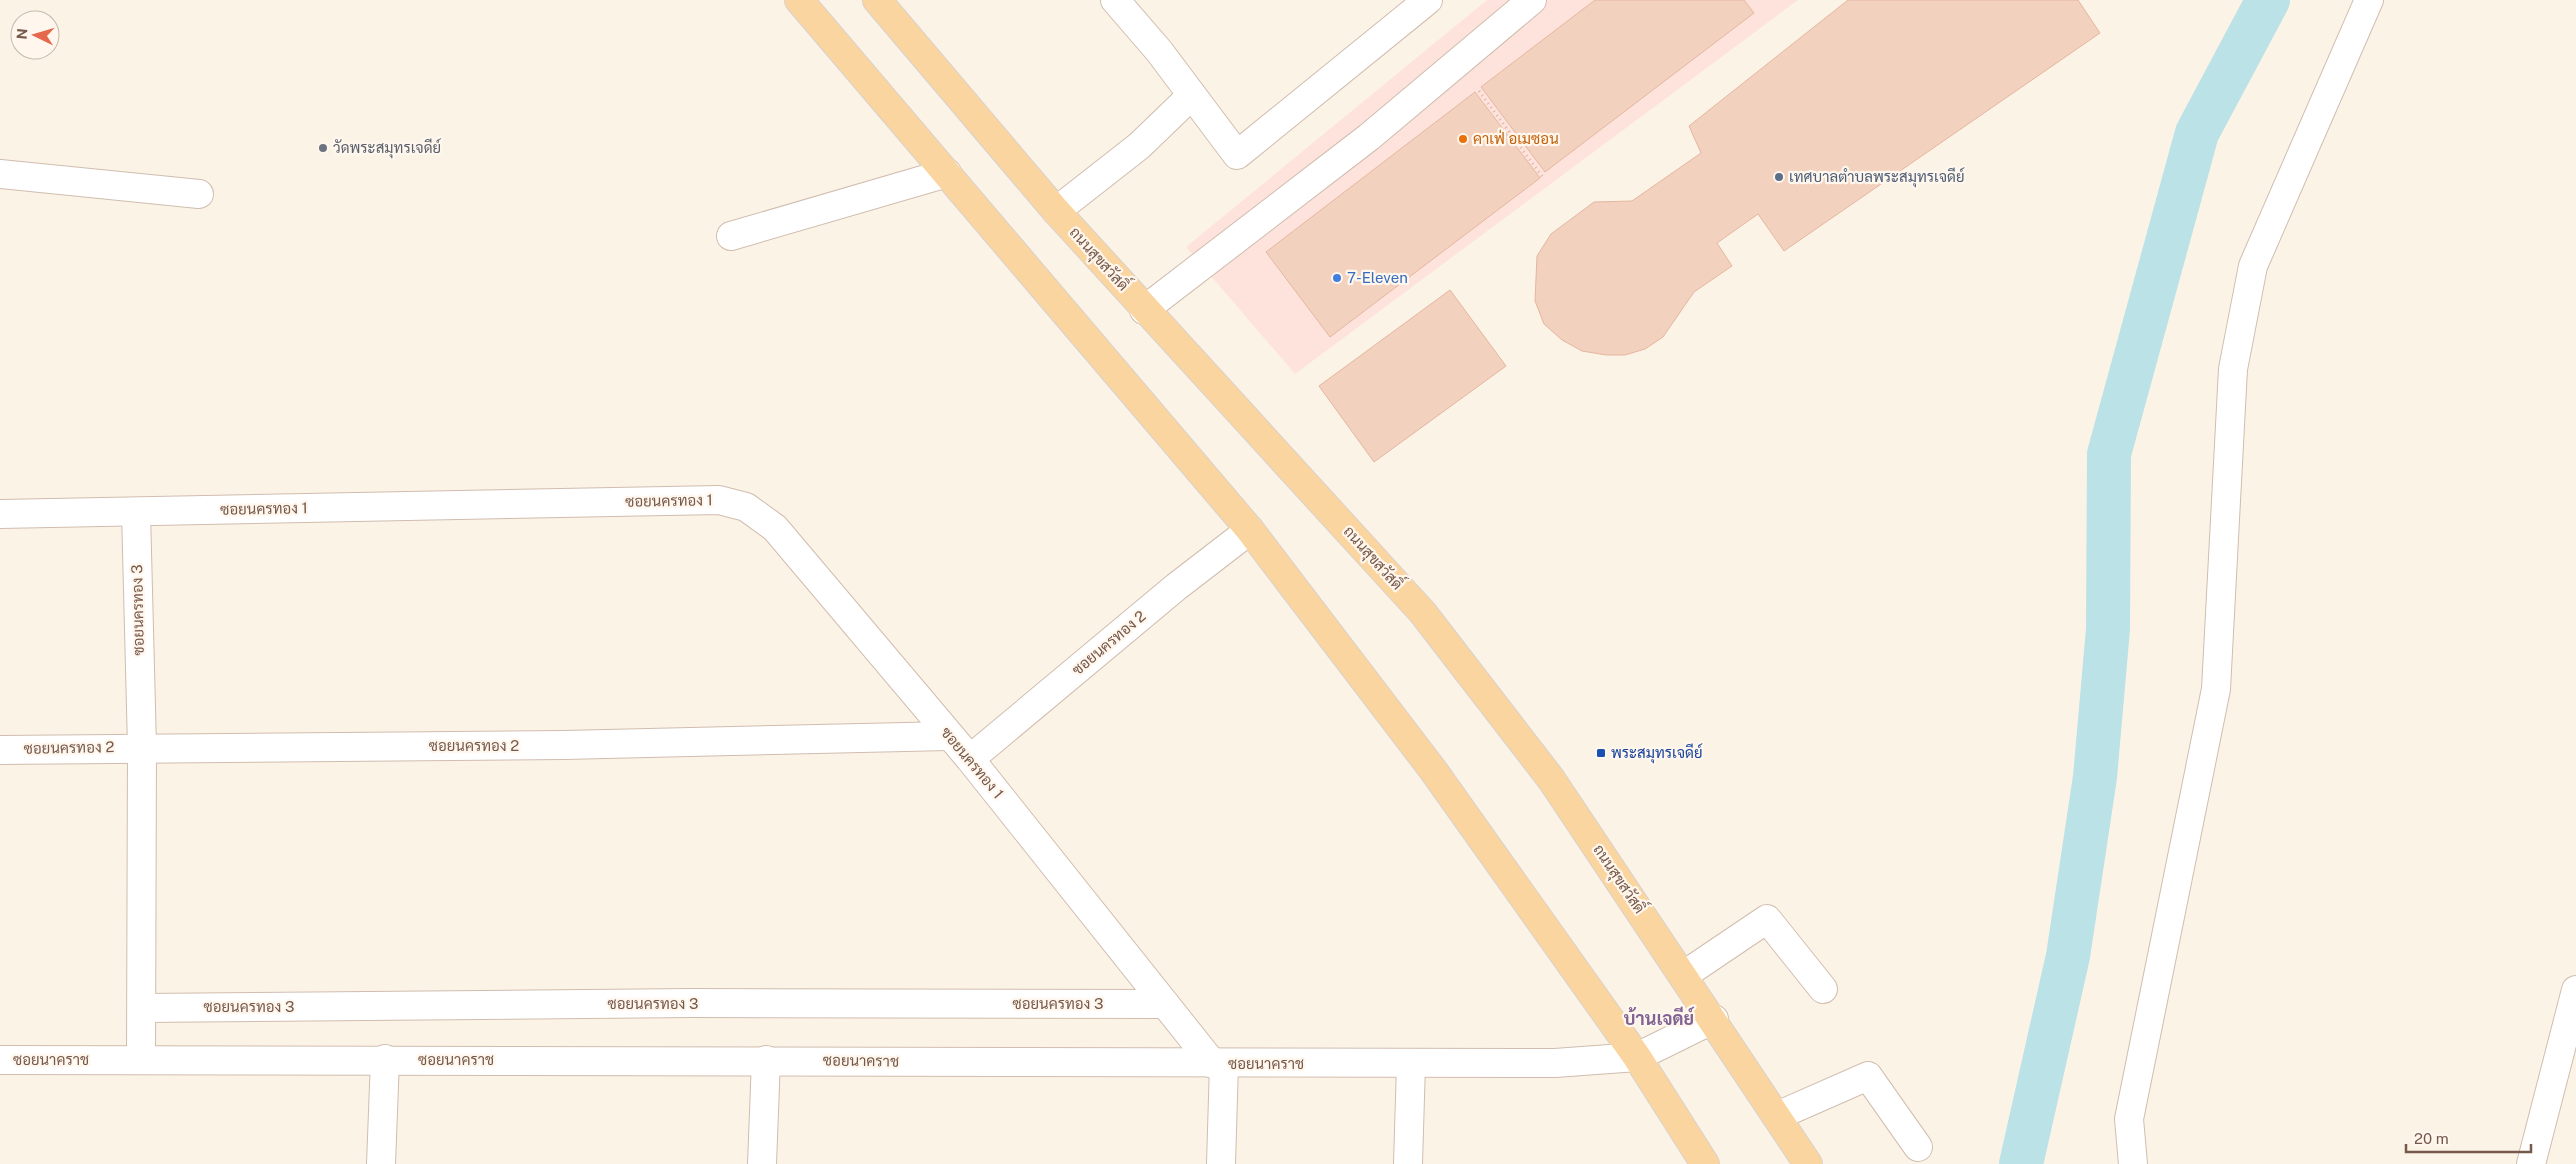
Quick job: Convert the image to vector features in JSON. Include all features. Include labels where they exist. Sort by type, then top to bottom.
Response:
[{"type":"main road","points":[[799,0],[1250,530],[1433,770],[1637,1057],[1705,1164]]},
{"type":"main road","name":"ถนนสุขสวัสดิ์","points":[[877,0],[1056,211],[1144,310],[1423,613],[1551,779],[1684,975],[1808,1164]]},
{"type":"street","points":[[1115,0],[1159,51],[1237,155],[1428,0]]},
{"type":"street","points":[[1144,310],[1285,204],[1532,0]]},
{"type":"street","points":[[2133,1164],[2129,1119],[2216,689],[2233,369],[2253,266],[2368,0]]},
{"type":"street","points":[[1056,211],[1139,146],[1192,95]]},
{"type":"street","points":[[731,236],[947,173]]},
{"type":"street","points":[[0,174],[199,194]]},
{"type":"street","name":"ซอยนครทอง 1","points":[[0,514],[718,500],[746,507],[776,528],[970,759],[1165,1004],[1219,1064]]},
{"type":"street","name":"ซอยนครทอง 3","points":[[136,512],[142,747],[141,1060]]},
{"type":"street","name":"ซอยนครทอง 2","points":[[970,759],[1176,587],[1250,530]]},
{"type":"street","name":"ซอยนครทอง 2","points":[[0,750],[142,747],[564,745],[949,736]]},
{"type":"street","points":[[1684,975],[1767,919],[1823,989]]},
{"type":"street","points":[[2531,1164],[2576,990]]},
{"type":"street","name":"ซอยนครทอง 3","points":[[142,1008],[692,1003],[1165,1004]]},
{"type":"street","name":"ซอยนาคราช","points":[[0,1060],[766,1060],[1219,1064],[1555,1063],[1637,1057],[1714,1020]]},
{"type":"street","points":[[381,1164],[385,1060]]},
{"type":"street","points":[[762,1164],[766,1060]]},
{"type":"street","points":[[1219,1064],[1221,1164]]},
{"type":"street","points":[[1408,1164],[1411,1064]]},
{"type":"street","points":[[1777,1116],[1868,1076],[1918,1147]]},
{"type":"path","points":[[1458,62],[1544,179]]},
{"type":"shaded area","points":[[1487,0],[1798,0],[1295,374],[1186,247]]},
{"type":"building","points":[[1595,0],[1744,0],[1754,13],[1545,172],[1481,87]]},
{"type":"building","name":"เทศบาลตำบลพระสมุทรเจดีย์","points":[[1848,0],[2078,0],[2100,33],[1784,251],[1758,214],[1717,243],[1732,266],[1694,292],[1663,337],[1645,349],[1625,355],[1606,355],[1582,351],[1562,340],[1544,324],[1535,301],[1537,256],[1551,234],[1594,202],[1632,201],[1701,153],[1689,126]]},
{"type":"building","points":[[1475,92],[1540,178],[1330,337],[1266,252]]},
{"type":"building","points":[[1450,290],[1506,366],[1374,462],[1319,386]]},
{"type":"waterway","points":[[2021,1164],[2068,956],[2095,777],[2108,629],[2109,454],[2197,133],[2268,0]]},
{"type":"place","name":"คาเฟ่ อเมซอน","points":[[1463,139]]},
{"type":"place","name":"วัดพระสมุทรเจดีย์","points":[[323,148]]},
{"type":"place","name":"เทศบาลตำบลพระสมุทรเจดีย์","points":[[1779,177]]},
{"type":"place","name":"7-Eleven","points":[[1337,278]]},
{"type":"place","name":"พระสมุทรเจดีย์","points":[[1601,753]]},
{"type":"district","name":"บ้านเจดีย์","points":[[1659,1019]]}]
